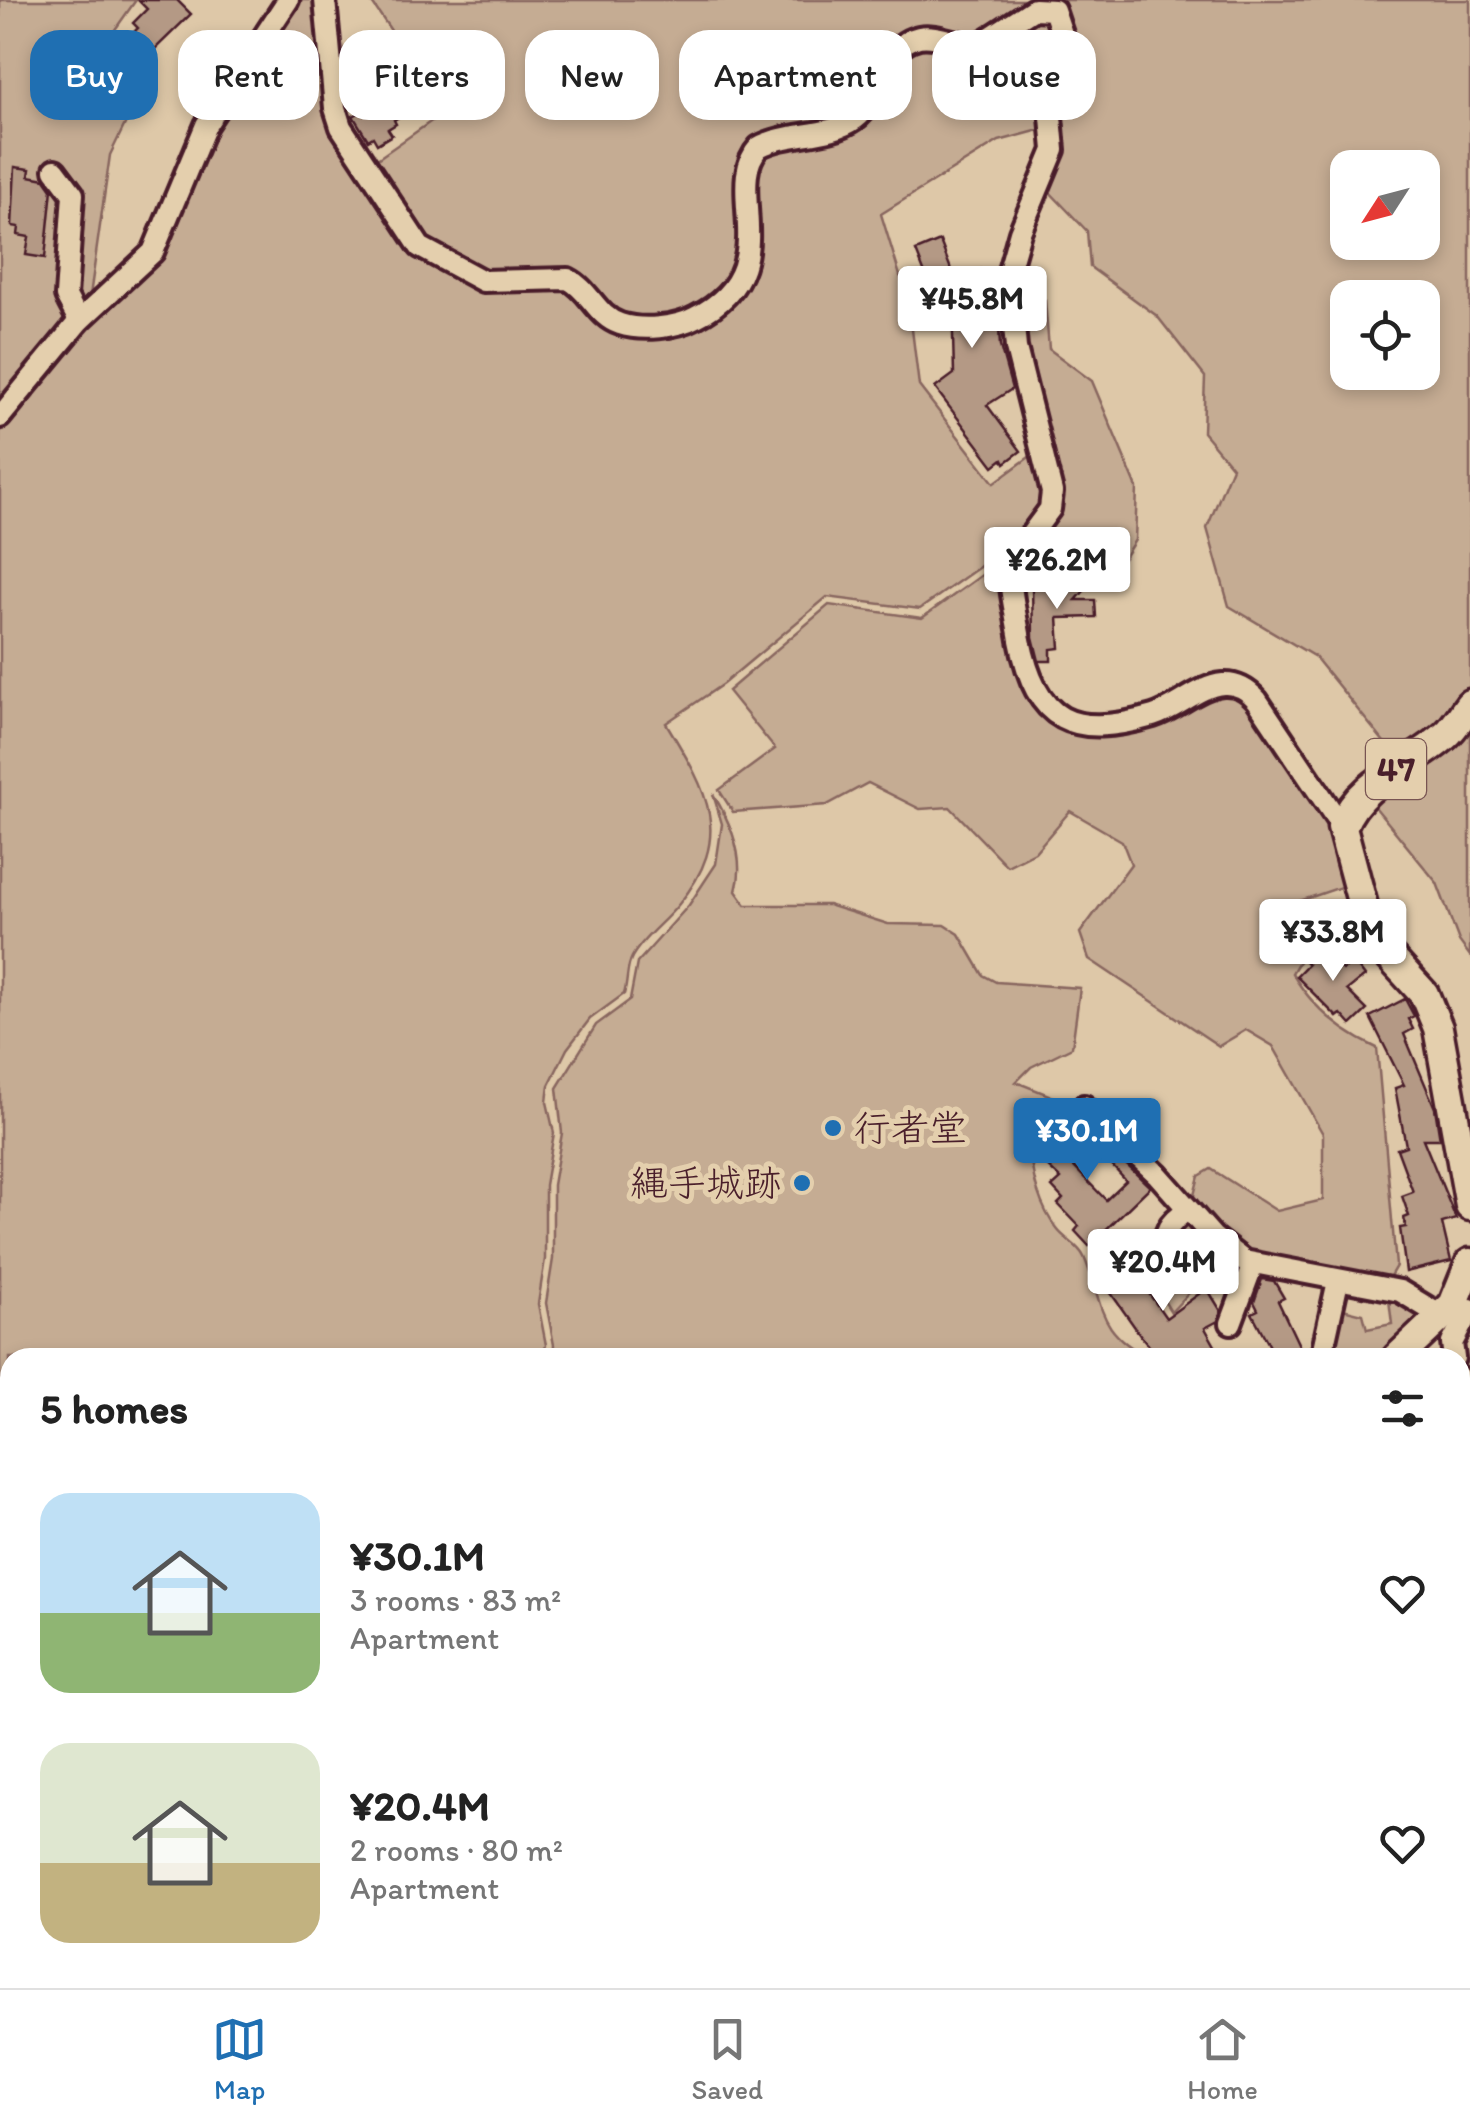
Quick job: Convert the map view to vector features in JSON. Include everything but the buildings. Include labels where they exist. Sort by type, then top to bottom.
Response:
[{"type":"main road","name":"47","points":[[1470,704],[1445,736],[1363,794],[1348,811],[1342,827],[1371,936],[1424,994],[1438,1028],[1470,1206]]},
{"type":"main road","points":[[1410,1348],[1457,1313],[1470,1263]]},
{"type":"street","points":[[0,417],[79,321],[159,243],[206,125],[288,0]]},
{"type":"street","points":[[325,0],[334,108],[420,247],[482,281],[568,279],[614,321],[665,327],[710,310],[738,278],[748,248],[750,160],[759,147],[839,126],[858,116],[894,52],[914,38],[980,44],[1034,9],[1054,10],[1062,38],[1052,118],[1054,150],[1020,232],[1010,271],[1016,348],[1052,492],[1050,509],[1010,562],[1014,607],[1032,686],[1050,713],[1070,724],[1094,726],[1156,715],[1215,686],[1246,689],[1342,827]]},
{"type":"street","points":[[55,170],[73,194],[66,296],[79,321]]},
{"type":"street","points":[[1084,1106],[1158,1175],[1224,1248],[1253,1264],[1400,1291],[1457,1313],[1453,1348]]},
{"type":"street","points":[[1166,1254],[1163,1238],[1171,1222],[1188,1210]]},
{"type":"street","points":[[1231,1324],[1253,1264]]},
{"type":"street","points":[[1323,1348],[1338,1281]]},
{"type":"shaded area","points":[[0,0],[136,0],[115,30],[30,30],[30,120],[127,120],[110,155],[89,303],[0,407]]},
{"type":"shaded area","points":[[296,0],[317,0],[329,109],[453,275],[559,282],[628,331],[731,299],[760,154],[840,132],[849,120],[912,120],[912,46],[916,43],[932,45],[932,120],[1048,120],[1047,128],[999,141],[881,214],[909,305],[919,386],[994,483],[1040,449],[1044,507],[1006,558],[985,563],[920,609],[827,597],[723,684],[666,723],[703,792],[710,834],[706,856],[679,904],[632,957],[624,994],[590,1019],[567,1049],[549,1085],[547,1102],[554,1133],[545,1185],[545,1259],[538,1304],[545,1348],[0,1348],[0,428],[85,325],[158,256],[202,149],[220,120],[319,120],[319,30],[277,30]]},
{"type":"shaded area","points":[[370,0],[1470,0],[1470,690],[1448,721],[1397,758],[1315,657],[1229,606],[1207,528],[1232,467],[1203,432],[1205,377],[1157,316],[1090,267],[1087,231],[1046,188],[1051,120],[1096,120],[1096,30],[1056,30],[1058,7],[1000,30],[924,30],[912,44],[912,30],[679,30],[679,120],[836,120],[761,139],[748,223],[728,277],[712,299],[690,314],[662,321],[616,316],[583,282],[497,278],[424,243],[370,164],[433,120],[505,120],[505,30],[391,30]]},
{"type":"shaded area","points":[[1047,13],[1054,30],[1012,30]]},
{"type":"shaded area","points":[[1015,296],[1045,300],[1049,349],[1092,381],[1137,488],[1135,540],[1111,578],[1079,548],[1063,572],[1015,579],[1016,564],[1046,526],[1037,398]]},
{"type":"shaded area","points":[[1003,566],[1020,666],[1069,729],[1217,691],[1243,694],[1330,824],[1344,886],[1291,904],[1281,933],[1301,958],[1292,973],[1309,997],[1340,1026],[1377,1048],[1396,1266],[1386,1283],[1254,1260],[1191,1207],[1199,1176],[1211,1169],[1277,1211],[1323,1200],[1323,1134],[1273,1046],[1246,1030],[1219,1046],[1089,959],[1080,933],[1131,864],[1122,841],[1070,811],[1035,852],[1007,866],[950,807],[920,809],[868,783],[827,805],[733,812],[719,790],[775,749],[728,691],[829,605],[922,618],[989,570]]},
{"type":"shaded area","points":[[1470,723],[1470,956],[1459,941],[1437,883],[1371,802]]},
{"type":"shaded area","points":[[713,794],[735,841],[739,866],[736,891],[746,905],[828,905],[888,924],[945,925],[959,934],[983,975],[996,982],[1080,988],[1072,1047],[1031,1067],[1016,1082],[1059,1099],[1029,1141],[1033,1176],[1050,1219],[1082,1253],[1110,1326],[1133,1348],[554,1348],[546,1303],[553,1259],[553,1185],[562,1133],[557,1088],[596,1025],[630,1000],[637,963],[689,905],[716,864],[722,824]]},
{"type":"shaded area","points":[[1188,1217],[1243,1264],[1190,1292],[1171,1312],[1161,1296],[1175,1236]]},
{"type":"shaded area","points":[[1388,1292],[1399,1294],[1426,1319],[1395,1348],[1327,1348],[1335,1307],[1363,1314],[1367,1329],[1392,1324]]},
{"type":"place","name":"行者堂","points":[[833,1128]]},
{"type":"place","name":"縄手城跡","points":[[802,1183]]}]
